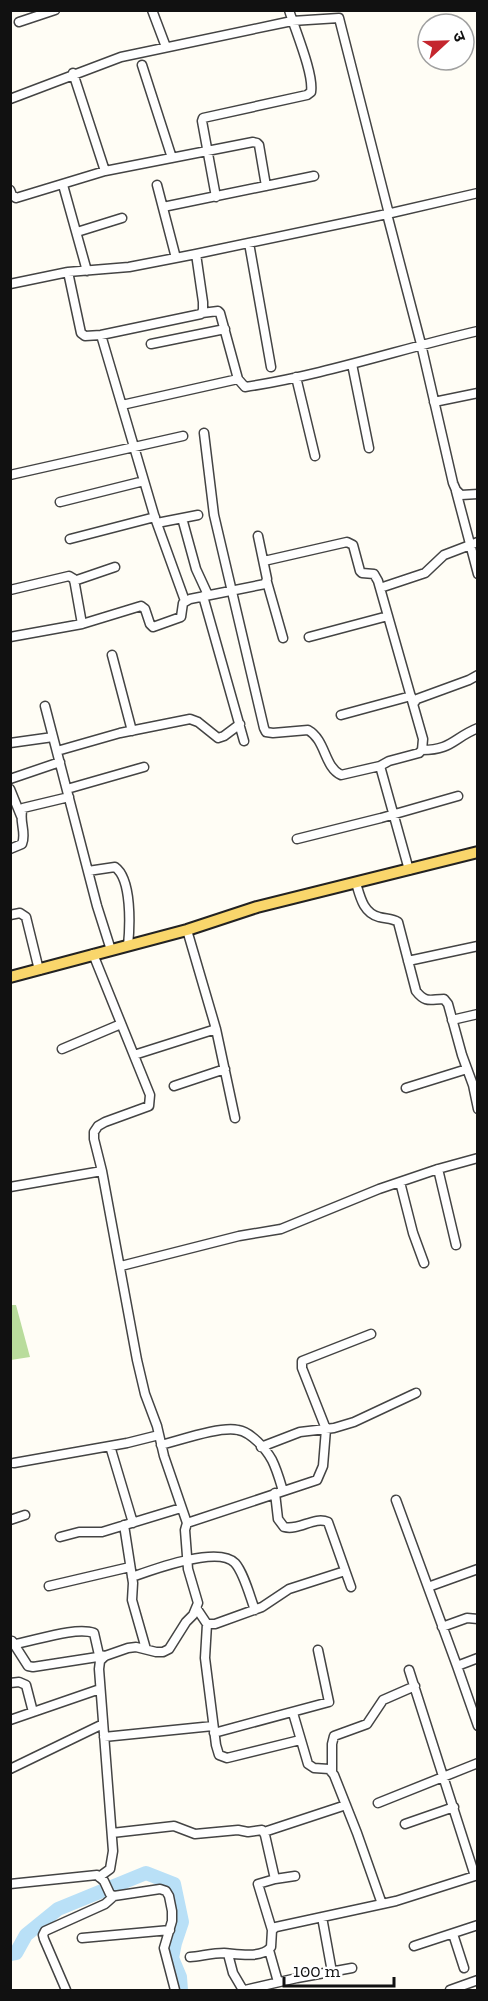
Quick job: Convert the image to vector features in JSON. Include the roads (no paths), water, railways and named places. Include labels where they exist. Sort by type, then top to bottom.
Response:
[{"type":"main road","points":[[10,977],[187,930],[257,907],[477,852]]},
{"type":"street","points":[[20,22],[55,10]]},
{"type":"street","points":[[152,10],[166,47]]},
{"type":"street","points":[[216,197],[202,121],[205,117],[307,95],[311,92],[308,69],[289,10]]},
{"type":"street","points":[[10,99],[73,73],[121,57],[292,21],[337,17],[341,20],[456,490],[473,543],[477,569]]},
{"type":"street","points":[[142,65],[172,158]]},
{"type":"street","points":[[73,73],[105,171]]},
{"type":"street","points":[[10,190],[16,198],[105,171],[257,142],[266,186]]},
{"type":"street","points":[[163,207],[314,176]]},
{"type":"street","points":[[63,185],[87,271]]},
{"type":"street","points":[[157,185],[176,258]]},
{"type":"street","points":[[10,284],[68,272],[129,267],[176,258],[477,193]]},
{"type":"street","points":[[77,232],[122,219]]},
{"type":"street","points":[[249,243],[271,367]]},
{"type":"street","points":[[196,254],[203,302],[202,313]]},
{"type":"street","points":[[68,272],[81,333],[85,336],[202,313],[219,312],[238,380],[245,387],[352,364],[477,331]]},
{"type":"street","points":[[151,344],[225,329]]},
{"type":"street","points":[[10,637],[82,624],[141,606],[145,609],[153,627],[180,617],[185,601],[156,520],[101,334]]},
{"type":"street","points":[[352,364],[369,448]]},
{"type":"street","points":[[296,377],[315,456]]},
{"type":"street","points":[[122,405],[238,380]]},
{"type":"street","points":[[434,402],[477,393]]},
{"type":"street","points":[[204,433],[214,515],[266,732],[308,730],[312,732],[334,770],[341,775],[380,766],[388,761],[419,753],[422,750],[446,747],[477,728]]},
{"type":"street","points":[[10,475],[183,436]]},
{"type":"street","points":[[60,502],[144,481]]},
{"type":"street","points":[[456,490],[461,495],[477,494]]},
{"type":"street","points":[[70,539],[156,520],[198,515]]},
{"type":"street","points":[[182,518],[206,596],[244,741]]},
{"type":"street","points":[[258,536],[267,582],[283,638]]},
{"type":"street","points":[[264,561],[350,543],[354,548],[360,571],[374,574],[380,588],[423,739],[422,750]]},
{"type":"street","points":[[380,588],[425,573],[444,555],[473,543]]},
{"type":"street","points":[[74,581],[115,567]]},
{"type":"street","points":[[10,590],[69,576],[74,581],[82,624]]},
{"type":"street","points":[[185,601],[267,582]]},
{"type":"street","points":[[309,637],[388,616]]},
{"type":"street","points":[[112,655],[132,731]]},
{"type":"street","points":[[341,715],[417,699],[477,675]]},
{"type":"street","points":[[45,706],[111,950]]},
{"type":"street","points":[[57,751],[132,731],[194,720],[218,738],[240,724]]},
{"type":"street","points":[[10,743],[53,737]]},
{"type":"street","points":[[10,779],[60,762]]},
{"type":"street","points":[[380,766],[409,870]]},
{"type":"street","points":[[10,849],[22,844],[24,840],[21,811],[26,806],[144,767]]},
{"type":"street","points":[[10,789],[21,816]]},
{"type":"street","points":[[297,839],[458,796]]},
{"type":"street","points":[[88,871],[114,867],[120,871],[128,899],[130,930],[128,946]]},
{"type":"street","points":[[356,883],[360,898],[366,908],[376,916],[392,918],[398,922],[416,991],[426,1000],[444,999],[448,1004],[467,1069],[474,1079],[477,1109]]},
{"type":"street","points":[[10,915],[20,913],[26,917],[39,970]]},
{"type":"street","points":[[187,930],[216,1029],[236,1118]]},
{"type":"street","points":[[408,961],[477,946]]},
{"type":"street","points":[[93,954],[151,1101],[145,1108],[98,1126],[94,1132],[94,1139],[121,1266],[137,1359],[145,1394],[186,1523],[188,1569],[198,1603],[197,1609],[169,1648],[163,1652],[136,1647],[105,1656],[33,1667],[28,1666],[12,1643],[89,1631],[94,1633],[99,1655],[105,1656]]},
{"type":"street","points":[[452,1020],[477,1014]]},
{"type":"street","points":[[62,1048],[121,1024]]},
{"type":"street","points":[[134,1055],[216,1029]]},
{"type":"street","points":[[174,1086],[225,1069]]},
{"type":"street","points":[[406,1088],[467,1069]]},
{"type":"street","points":[[121,1266],[239,1236],[281,1229],[400,1182],[477,1158]]},
{"type":"street","points":[[438,1169],[456,1245]]},
{"type":"street","points":[[10,1187],[102,1171]]},
{"type":"street","points":[[400,1182],[413,1233],[424,1263]]},
{"type":"street","points":[[186,1523],[317,1480],[323,1466],[326,1429],[302,1368],[302,1361],[371,1334]]},
{"type":"street","points":[[261,1447],[300,1432],[354,1422],[416,1393]]},
{"type":"street","points":[[161,1445],[206,1433],[236,1429],[244,1432],[261,1447],[272,1461],[279,1492],[278,1519],[284,1527],[291,1529],[321,1520],[328,1522],[351,1587]]},
{"type":"street","points":[[14,1463],[159,1435]]},
{"type":"street","points":[[110,1446],[128,1524],[132,1600],[146,1648]]},
{"type":"street","points":[[396,1500],[477,1726]]},
{"type":"street","points":[[60,1537],[79,1532],[102,1532],[181,1508]]},
{"type":"street","points":[[10,1520],[25,1515]]},
{"type":"street","points":[[132,1577],[187,1560],[217,1557],[232,1560],[255,1610]]},
{"type":"street","points":[[49,1586],[130,1567]]},
{"type":"street","points":[[428,1587],[477,1569]]},
{"type":"street","points":[[207,1624],[215,1624],[255,1610],[289,1589],[345,1571]]},
{"type":"street","points":[[197,1609],[207,1624],[205,1658],[219,1755],[227,1758],[300,1740]]},
{"type":"street","points":[[442,1628],[467,1618],[477,1619]]},
{"type":"street","points":[[104,1737],[214,1729],[293,1713],[329,1702],[318,1650]]},
{"type":"street","points":[[101,1879],[110,1869],[113,1851],[99,1669],[100,1661],[105,1656]]},
{"type":"street","points":[[457,1666],[477,1658]]},
{"type":"street","points":[[272,1930],[276,1927],[382,1904],[476,1875],[409,1670]]},
{"type":"street","points":[[10,1683],[19,1682],[26,1685],[33,1712]]},
{"type":"street","points":[[382,1904],[332,1772],[332,1744],[334,1736],[367,1724],[383,1700],[415,1686]]},
{"type":"street","points":[[10,1720],[100,1689]]},
{"type":"street","points":[[293,1713],[310,1767],[329,1769],[332,1772]]},
{"type":"street","points":[[10,1769],[103,1724]]},
{"type":"street","points":[[378,1803],[477,1763]]},
{"type":"street","points":[[112,1833],[174,1826],[195,1834],[238,1830],[264,1832],[346,1805]]},
{"type":"street","points":[[405,1824],[454,1807]]},
{"type":"street","points":[[264,1832],[274,1879]]},
{"type":"street","points":[[10,1884],[97,1875],[112,1895]]},
{"type":"street","points":[[278,1982],[270,1950],[272,1930],[258,1884],[295,1876]]},
{"type":"street","points":[[66,1990],[44,1939],[45,1930],[105,1904],[112,1895],[160,1890],[166,1891],[169,1896],[172,1911],[170,1930],[164,1948],[175,1990]]},
{"type":"street","points":[[322,1917],[332,1972]]},
{"type":"street","points":[[414,1946],[477,1925]]},
{"type":"street","points":[[82,1938],[170,1930]]},
{"type":"street","points":[[453,1934],[465,1968]]},
{"type":"street","points":[[190,1957],[250,1954],[270,1950]]},
{"type":"street","points":[[228,1954],[233,1973],[244,1990],[352,1968]]},
{"type":"street","points":[[450,1990],[477,1980]]},
{"type":"waterway","points":[[10,1954],[16,1953],[26,1935],[58,1909],[146,1873],[174,1884],[182,1922],[172,1958],[180,1977],[181,1990]]}]
